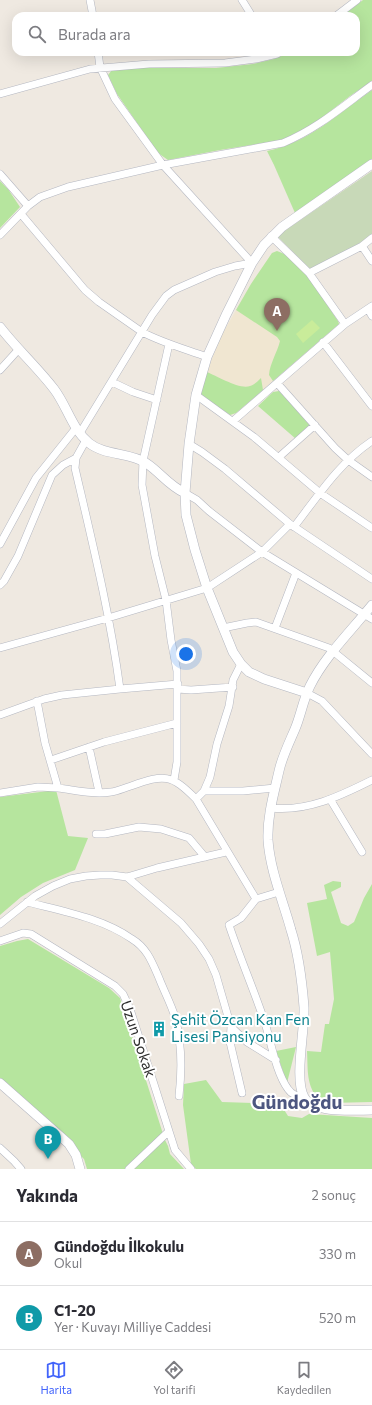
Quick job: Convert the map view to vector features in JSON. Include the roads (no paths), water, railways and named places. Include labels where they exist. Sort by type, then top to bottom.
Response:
[{"type":"street","points":[[90,0],[92,12]]},
{"type":"street","points":[[242,0],[250,12]]},
{"type":"street","points":[[341,12],[357,0]]},
{"type":"street","points":[[99,56],[100,67],[115,99],[163,165],[252,263]]},
{"type":"street","points":[[0,94],[100,67],[149,64],[225,63],[267,56]]},
{"type":"street","points":[[0,235],[28,206],[40,197],[68,187],[163,165],[283,142],[299,136],[320,124],[372,85]]},
{"type":"street","points":[[372,164],[271,236],[252,263],[207,357],[196,395],[184,494],[188,524],[207,588],[233,652],[241,664],[249,672],[259,677],[307,693],[322,701],[372,754]]},
{"type":"street","points":[[0,174],[28,206]]},
{"type":"street","points":[[21,214],[85,290],[92,296],[142,332],[169,344],[207,357]]},
{"type":"street","points":[[271,236],[309,273],[345,324]]},
{"type":"street","points":[[309,273],[362,246],[372,238]]},
{"type":"street","points":[[362,246],[372,261]]},
{"type":"street","points":[[0,544],[36,478],[80,434],[163,299],[174,290],[216,272],[235,266],[252,263]]},
{"type":"street","points":[[233,421],[345,324],[370,308],[372,316]]},
{"type":"street","points":[[0,327],[55,390],[80,434],[96,448],[143,461],[171,485],[184,494],[197,500],[262,552],[368,617]]},
{"type":"street","points":[[323,342],[372,406]]},
{"type":"street","points":[[169,344],[143,461],[142,485],[155,556],[166,600],[178,687],[178,762],[174,780]]},
{"type":"street","points":[[0,370],[19,349]]},
{"type":"street","points":[[112,382],[133,392],[157,400]]},
{"type":"street","points":[[277,383],[348,460],[372,477]]},
{"type":"street","points":[[196,395],[233,421],[279,457],[320,494],[372,528]]},
{"type":"street","points":[[279,457],[315,425]]},
{"type":"street","points":[[80,434],[76,468],[108,618],[120,689]]},
{"type":"street","points":[[0,648],[108,618],[207,588],[262,552],[292,525],[348,460],[372,441]]},
{"type":"street","points":[[189,444],[225,469],[292,525],[372,579]]},
{"type":"street","points":[[0,585],[4,581],[18,556],[52,475],[63,465],[76,458]]},
{"type":"street","points":[[275,628],[296,573]]},
{"type":"street","points":[[372,605],[368,617],[334,652],[318,673],[307,693],[297,725],[280,765],[268,831],[269,845],[280,892],[292,932],[301,974],[304,1010],[300,1084],[304,1097],[311,1105],[322,1108],[372,1110]]},
{"type":"street","points":[[224,628],[256,622],[317,643],[334,652],[372,683]]},
{"type":"street","points":[[196,799],[204,791],[210,777],[217,744],[229,706],[235,676],[241,664]]},
{"type":"street","points":[[0,715],[62,695],[120,689],[178,687],[191,690],[233,687]]},
{"type":"street","points":[[37,702],[45,743],[58,788]]},
{"type":"street","points":[[51,760],[104,742],[177,723]]},
{"type":"street","points":[[90,747],[99,792]]},
{"type":"street","points":[[0,793],[28,788],[58,788],[114,792],[155,779],[166,778],[174,780],[196,799],[226,852],[256,899]]},
{"type":"street","points":[[271,808],[295,809],[330,800],[372,780]]},
{"type":"street","points":[[204,791],[243,791],[275,788]]},
{"type":"street","points":[[330,800],[362,852]]},
{"type":"street","points":[[96,834],[105,834],[139,827],[161,829],[188,838],[205,857]]},
{"type":"street","points":[[0,924],[27,902],[53,886],[76,878],[100,875],[127,877],[157,868],[226,852]]},
{"type":"street","points":[[127,877],[181,923],[205,952],[216,975],[230,1027],[230,1042],[242,1093]]},
{"type":"street","points":[[280,892],[256,899],[241,918],[229,925],[265,1024],[285,1085],[289,1091],[295,1095],[304,1097]]},
{"type":"street","points":[[27,902],[80,916],[112,927],[133,939],[147,952],[171,1006],[178,1030],[181,1064],[179,1096]]},
{"type":"street","name":"Uzun Sokak","points":[[0,941],[23,933],[31,934],[115,986],[123,994],[130,1009],[168,1132],[176,1152],[191,1169]]},
{"type":"street","points":[[230,1027],[247,1042],[276,1060]]},
{"type":"street","points":[[0,1083],[69,1144],[76,1155],[80,1169]]},
{"type":"street","points":[[129,1169],[168,1132]]},
{"type":"street","points":[[0,1148],[21,1169]]},
{"type":"place","name":"Gündoğdu İlkokulu","points":[[277,331]]},
{"type":"place","name":"Şehit Özcan Kan Fen Lisesi Pansiyonu","points":[[159,1029]]},
{"type":"place","name":"C1-20","points":[[48,1159]]},
{"type":"district","name":"Gündoğdu","points":[[297,1102]]}]
